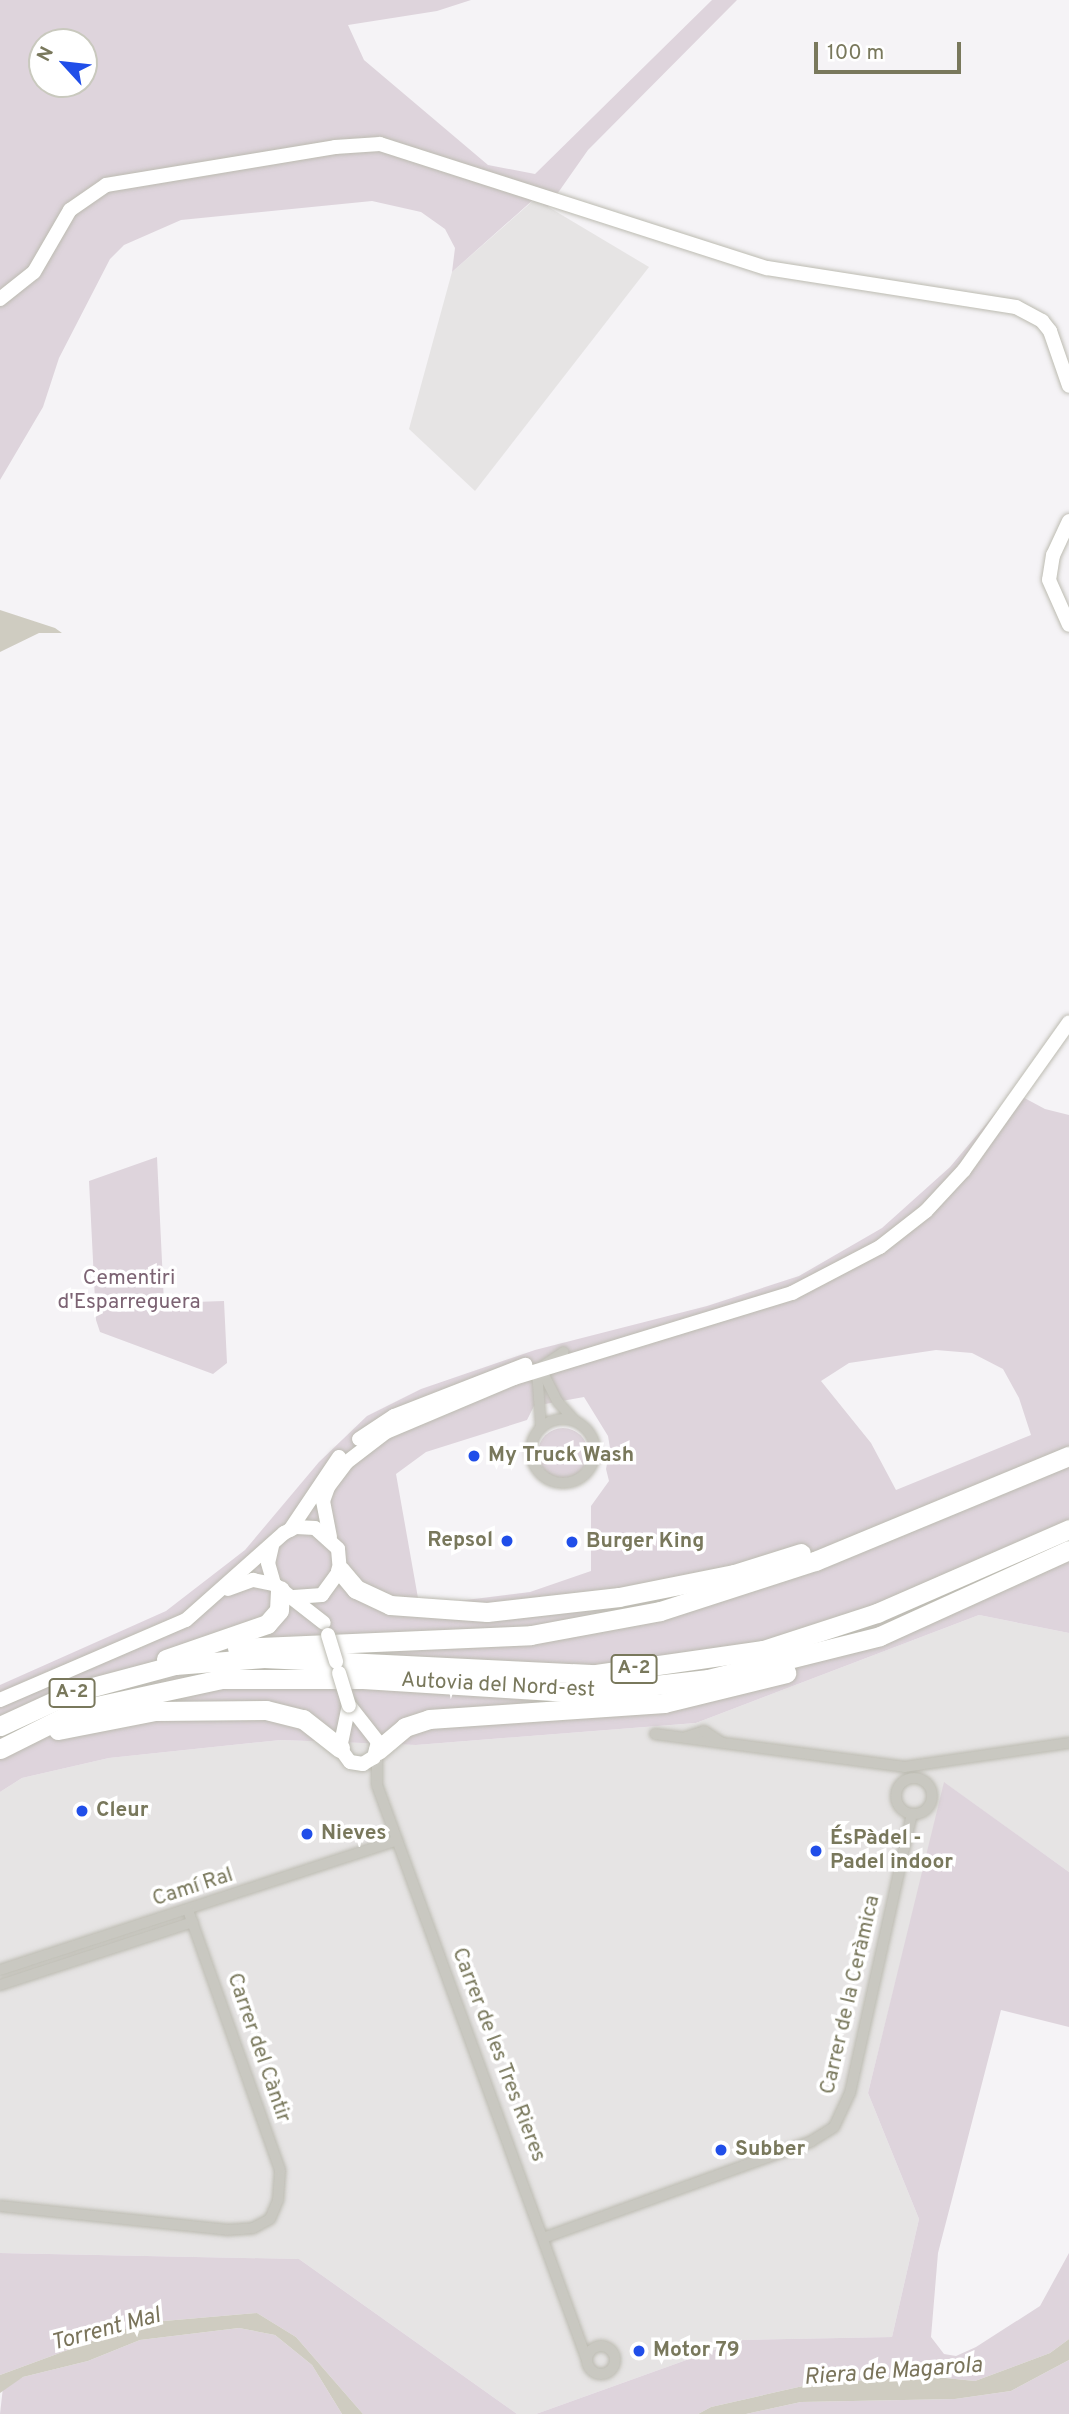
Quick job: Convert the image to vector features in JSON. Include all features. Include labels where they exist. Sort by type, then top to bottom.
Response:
[{"type":"highway","points":[[175,1665],[222,1650],[263,1644],[531,1635],[660,1611],[815,1561],[1069,1456]]},
{"type":"highway","points":[[340,1570],[368,1597],[417,1610],[487,1612],[607,1599],[745,1570],[1020,1475]]},
{"type":"highway","name":"Autovia del Nord-est","points":[[0,1726],[74,1692],[175,1665],[302,1659],[596,1674],[762,1650],[845,1624],[1069,1529]]},
{"type":"highway","name":"Autovia del Nord-est","points":[[0,1749],[78,1710],[221,1679],[363,1679],[585,1693],[743,1672],[880,1636],[1069,1550]]},
{"type":"highway","points":[[149,1670],[169,1657],[267,1624],[279,1610],[283,1590]]},
{"type":"highway","points":[[377,1752],[405,1727],[429,1719],[664,1703],[759,1683],[880,1636]]},
{"type":"highway","points":[[43,1729],[155,1712],[266,1710],[303,1719],[342,1740]]},
{"type":"main road","points":[[0,299],[34,272],[69,210],[106,185],[335,147],[380,144],[768,268],[1023,310],[1042,321],[1050,331],[1069,386]]},
{"type":"main road","points":[[1069,521],[1053,555],[1049,580],[1069,625]]},
{"type":"main road","points":[[0,1700],[186,1620],[224,1591],[290,1530],[336,1460],[375,1427],[509,1375],[564,1357],[699,1321],[821,1281],[914,1221],[964,1170],[1069,1022]]},
{"type":"main road","points":[[349,1705],[342,1740],[347,1760],[357,1764],[368,1762],[377,1752],[377,1738],[349,1705],[326,1629],[329,1590],[340,1570],[338,1549],[330,1537],[325,1494],[335,1476],[364,1446],[509,1375],[537,1370],[564,1357]]},
{"type":"main road","points":[[290,1530],[306,1527],[330,1537]]},
{"type":"main road","points":[[272,1545],[268,1563],[283,1590],[326,1629]]},
{"type":"main road","points":[[224,1591],[253,1580],[316,1597],[329,1590]]},
{"type":"main road","points":[[342,1740],[357,1726],[369,1728]]},
{"type":"street","points":[[550,1384],[564,1357]]},
{"type":"street","points":[[509,1375],[536,1388],[543,1399],[541,1427],[533,1440],[532,1460],[543,1476],[565,1483],[590,1469],[595,1450],[589,1432],[558,1402],[550,1384],[537,1370]]},
{"type":"street","points":[[536,1388],[537,1370]]},
{"type":"street","points":[[541,1427],[557,1419],[574,1420]]},
{"type":"street","points":[[654,1734],[892,1766],[1069,1743]]},
{"type":"street","name":"Carrer de les Tres Rieres","points":[[377,1752],[377,1785],[546,2237],[587,2360]]},
{"type":"street","name":"Carrer de les Tres Rieres","points":[[357,1764],[377,1785]]},
{"type":"street","name":"Carrer de la Ceràmica","points":[[546,2237],[810,2142],[834,2127],[850,2093],[912,1814]]},
{"type":"street","name":"Camí Ral","points":[[0,1970],[397,1840]]},
{"type":"street","name":"Carrer del Càntir","points":[[0,2206],[226,2230],[253,2228],[270,2219],[278,2200],[280,2170],[188,1910]]},
{"type":"street","name":"Camí Ral","points":[[0,1986],[193,1922]]},
{"type":"street","points":[[581,2339],[610,2350],[613,2366],[597,2373],[587,2360],[597,2347]]},
{"type":"shaded area","points":[[535,199],[649,267],[475,491],[409,429],[452,272]]},
{"type":"shaded area","points":[[0,610],[55,628],[62,633],[39,633],[0,652]]},
{"type":"shaded area","points":[[979,1615],[1069,1633],[1069,1872],[945,1783],[868,2093],[919,2219],[892,2337],[742,2340],[536,2414],[517,2414],[299,2259],[0,2253],[0,1792],[22,1778],[109,1758],[281,1740],[416,1745],[696,1723]]},
{"type":"shaded area","points":[[257,2313],[296,2337],[363,2414],[342,2414],[312,2365],[275,2335],[239,2328],[140,2340],[88,2361],[23,2377],[0,2393],[0,2375],[141,2323]]},
{"type":"shaded area","points":[[1069,2339],[1069,2360],[1011,2391],[955,2399],[801,2402],[746,2414],[698,2414],[711,2407],[803,2386],[916,2375],[975,2381],[1050,2353]]},
{"type":"green space","points":[[0,0],[471,0],[437,11],[348,25],[364,60],[488,165],[535,174],[712,0],[737,0],[588,150],[548,207],[534,199],[452,272],[455,248],[445,229],[421,212],[372,201],[181,220],[124,245],[110,259],[59,358],[43,407],[0,480]]},
{"type":"green space","points":[[1013,1092],[1045,1109],[1069,1115],[1069,1633],[979,1615],[696,1723],[416,1745],[281,1740],[109,1758],[22,1778],[0,1792],[0,1685],[166,1611],[245,1550],[319,1462],[367,1416],[421,1389],[535,1350],[707,1306],[799,1276],[882,1228],[950,1167]],"holes":[[[936,1350],[972,1353],[1003,1369],[1019,1398],[1031,1435],[896,1490],[871,1443],[821,1381],[849,1363]],[[584,1397],[608,1436],[610,1448],[606,1469],[609,1481],[591,1506],[591,1571],[530,1592],[458,1601],[418,1598],[396,1474],[426,1452],[527,1420],[534,1406]]]},
{"type":"green space","name":"Cementiri d'Esparreguera","points":[[157,1157],[164,1303],[224,1301],[227,1363],[213,1374],[100,1332],[96,1320],[89,1181]]},
{"type":"green space","points":[[563,1428],[580,1436],[588,1453],[580,1470],[563,1478],[546,1470],[538,1453],[546,1436]]},
{"type":"green space","points":[[944,1782],[1069,1872],[1069,2027],[1001,2010],[938,2253],[931,2337],[944,2354],[956,2356],[976,2347],[1040,2306],[1069,2253],[1069,2339],[1050,2353],[975,2381],[916,2375],[803,2386],[711,2407],[698,2414],[536,2414],[742,2340],[892,2337],[919,2219],[868,2093]]},
{"type":"green space","points":[[0,2253],[299,2259],[517,2414],[363,2414],[296,2337],[257,2313],[141,2323],[0,2375]]},
{"type":"green space","points":[[239,2328],[275,2335],[312,2365],[342,2414],[0,2414],[3,2387],[23,2377],[88,2361],[140,2340]]},
{"type":"green space","points":[[1069,2360],[1069,2414],[746,2414],[801,2402],[955,2399],[1011,2391]]},
{"type":"place","name":"My Truck Wash","points":[[474,1456]]},
{"type":"place","name":"Repsol","points":[[507,1541]]},
{"type":"place","name":"Burger King","points":[[572,1542]]},
{"type":"place","name":"Cleur","points":[[82,1811]]},
{"type":"place","name":"Nieves","points":[[307,1834]]},
{"type":"place","name":"ÉsPàdel - Padel indoor","points":[[816,1851]]},
{"type":"place","name":"Subber","points":[[721,2150]]},
{"type":"place","name":"Motor 79","points":[[639,2351]]},
{"type":"water label","name":"Torrent Mal","points":[[106,2331]]},
{"type":"water label","name":"Riera de Magarola","points":[[893,2373]]}]
